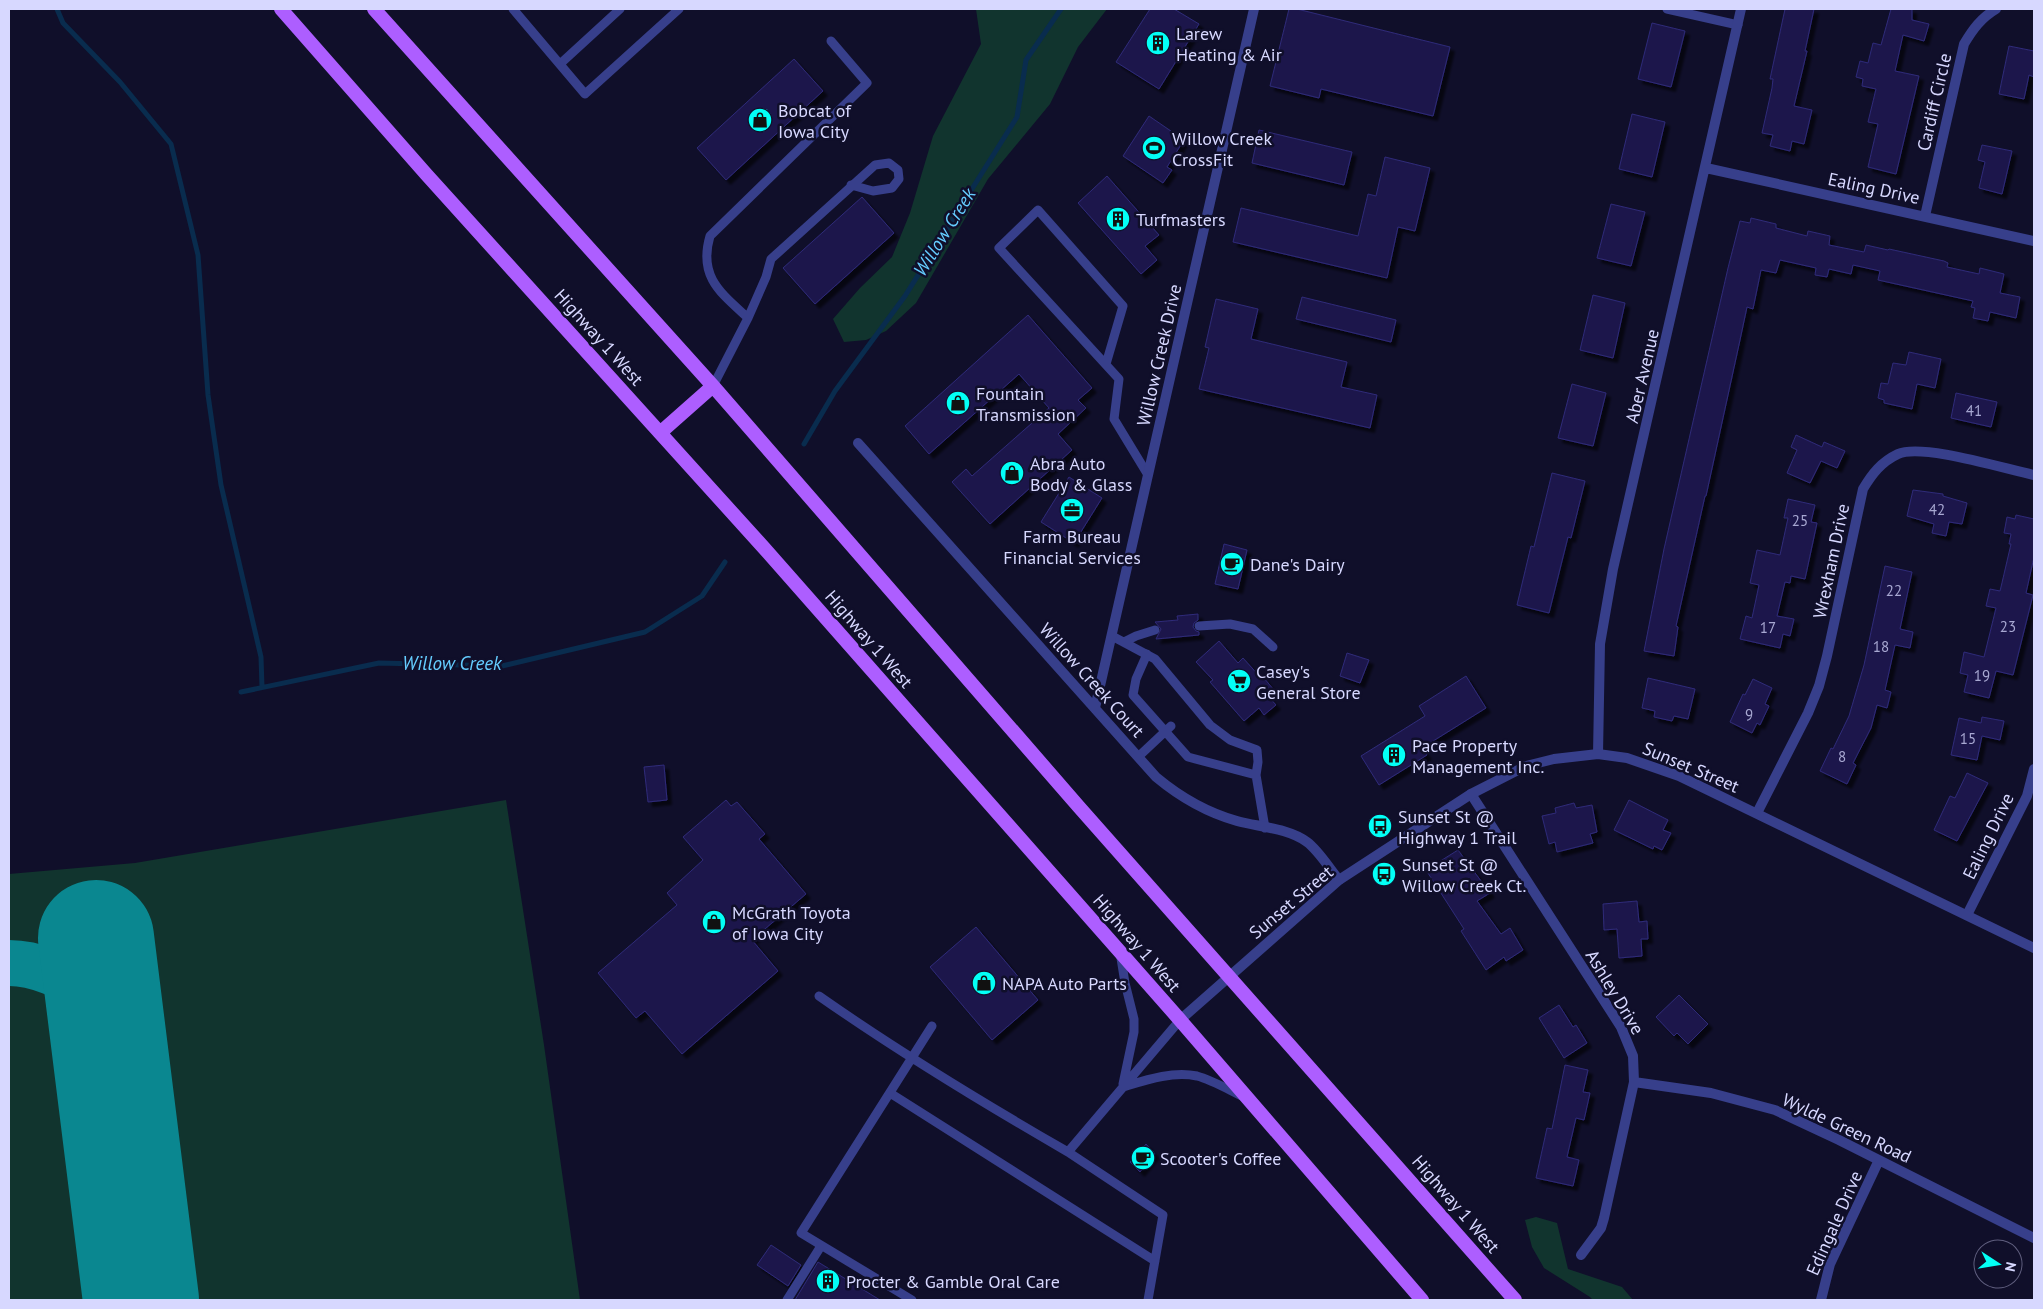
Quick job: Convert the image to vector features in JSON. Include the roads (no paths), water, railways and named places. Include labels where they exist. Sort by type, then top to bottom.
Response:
[{"type":"main road","name":"Highway 1 West","points":[[281,9],[426,174],[661,432],[1180,1020],[1422,1300]]},
{"type":"main road","name":"Highway 1 West","points":[[374,9],[713,386],[1228,976],[1515,1300]]},
{"type":"main road","points":[[661,432],[713,386]]},
{"type":"street","name":"Willow Creek Drive","points":[[1095,708],[1254,9]]},
{"type":"street","name":"Aber Avenue","points":[[1598,754],[1600,644],[1614,569],[1741,9]]},
{"type":"street","name":"Cardiff Circle","points":[[1925,216],[1964,44],[1974,27],[1986,14],[1996,9]]},
{"type":"street","name":"Ealing Drive","points":[[1706,168],[2034,241]]},
{"type":"street","name":"Willow Creek Court","points":[[858,443],[1156,777],[1190,802],[1219,815],[1295,835],[1307,842],[1339,880]]},
{"type":"street","name":"Wrexham Drive","points":[[1757,814],[1808,713],[1819,686],[1863,489],[1879,466],[1899,454],[1924,451],[2034,475]]},
{"type":"street","name":"Sunset Street","points":[[1180,1020],[1339,880],[1470,794],[1526,766],[1547,760],[1598,754],[1627,758],[1679,776],[2034,948]]},
{"type":"street","name":"Ealing Drive","points":[[1967,915],[2027,796],[2034,769]]},
{"type":"street","name":"Ashley Drive","points":[[1470,794],[1621,1027],[1634,1056],[1634,1082],[1604,1218],[1601,1228],[1581,1255]]},
{"type":"street","name":"Wylde Green Road","points":[[1634,1082],[1711,1093],[1775,1110],[1880,1160],[2034,1238]]},
{"type":"street","name":"Edingale Drive","points":[[1820,1300],[1830,1264],[1880,1160]]},
{"type":"lane","points":[[513,9],[586,94],[679,9]]},
{"type":"lane","points":[[560,64],[620,9]]},
{"type":"lane","points":[[1667,9],[1738,25]]},
{"type":"lane","points":[[748,318],[718,290],[708,274],[706,249],[710,236],[867,83],[831,41]]},
{"type":"lane","points":[[713,386],[748,318],[766,277],[771,259],[852,185],[875,165],[889,162],[898,170],[899,179],[892,188],[873,192],[852,185]]},
{"type":"lane","points":[[1106,364],[1123,306],[1038,210],[999,248],[1119,379],[1114,418],[1148,475]]},
{"type":"lane","points":[[1199,626],[1230,624],[1253,629],[1273,647]]},
{"type":"lane","points":[[1124,642],[1155,630]]},
{"type":"lane","points":[[1112,636],[1147,654],[1159,663],[1210,725],[1230,740],[1257,750],[1256,775],[1265,828]]},
{"type":"lane","points":[[1147,654],[1136,679],[1133,695],[1168,729],[1188,757],[1256,775]]},
{"type":"lane","points":[[1138,757],[1168,729]]},
{"type":"lane","points":[[1119,951],[1134,1019],[1134,1032],[1123,1087]]},
{"type":"lane","points":[[819,996],[880,1039],[1068,1152],[1163,1215],[1148,1300]]},
{"type":"lane","points":[[1068,1152],[1180,1020]]},
{"type":"lane","points":[[912,1300],[801,1233],[932,1026]]},
{"type":"lane","points":[[1123,1087],[1155,1077],[1198,1076],[1248,1098]]},
{"type":"lane","points":[[890,1093],[1155,1261]]},
{"type":"lane","points":[[787,1300],[821,1246]]},
{"type":"waterway","points":[[57,9],[63,23],[120,82],[171,144],[198,255],[208,395],[221,485],[261,657],[262,687]]},
{"type":"waterway","name":"Willow Creek","points":[[804,444],[835,391],[905,296],[1017,117],[1026,60],[1061,9]]},
{"type":"waterway","name":"Willow Creek","points":[[241,692],[379,663],[502,666],[645,632],[702,596],[725,562]]},
{"type":"place","name":"Larew Heating & Air","points":[[1158,43]]},
{"type":"place","name":"Bobcat of Iowa City","points":[[760,120]]},
{"type":"place","name":"Willow Creek CrossFit","points":[[1154,148]]},
{"type":"place","name":"Turfmasters","points":[[1118,219]]},
{"type":"place","name":"Fountain Transmission","points":[[958,403]]},
{"type":"place","name":"Abra Auto Body & Glass","points":[[1012,473]]},
{"type":"place","name":"Farm Bureau Financial Services","points":[[1072,510]]},
{"type":"place","name":"Dane's Dairy","points":[[1232,564]]},
{"type":"place","name":"Casey's General Store","points":[[1239,681]]},
{"type":"place","name":"Pace Property Management Inc.","points":[[1394,755]]},
{"type":"place","name":"Sunset St @ Highway 1 Trail","points":[[1380,826]]},
{"type":"place","name":"Sunset St @ Willow Creek Ct.","points":[[1384,874]]},
{"type":"place","name":"McGrath Toyota of Iowa City","points":[[714,922]]},
{"type":"place","name":"NAPA Auto Parts","points":[[984,983]]},
{"type":"place","name":"Scooter's Coffee","points":[[1143,1158]]},
{"type":"place","name":"Procter & Gamble Oral Care","points":[[828,1281]]}]
